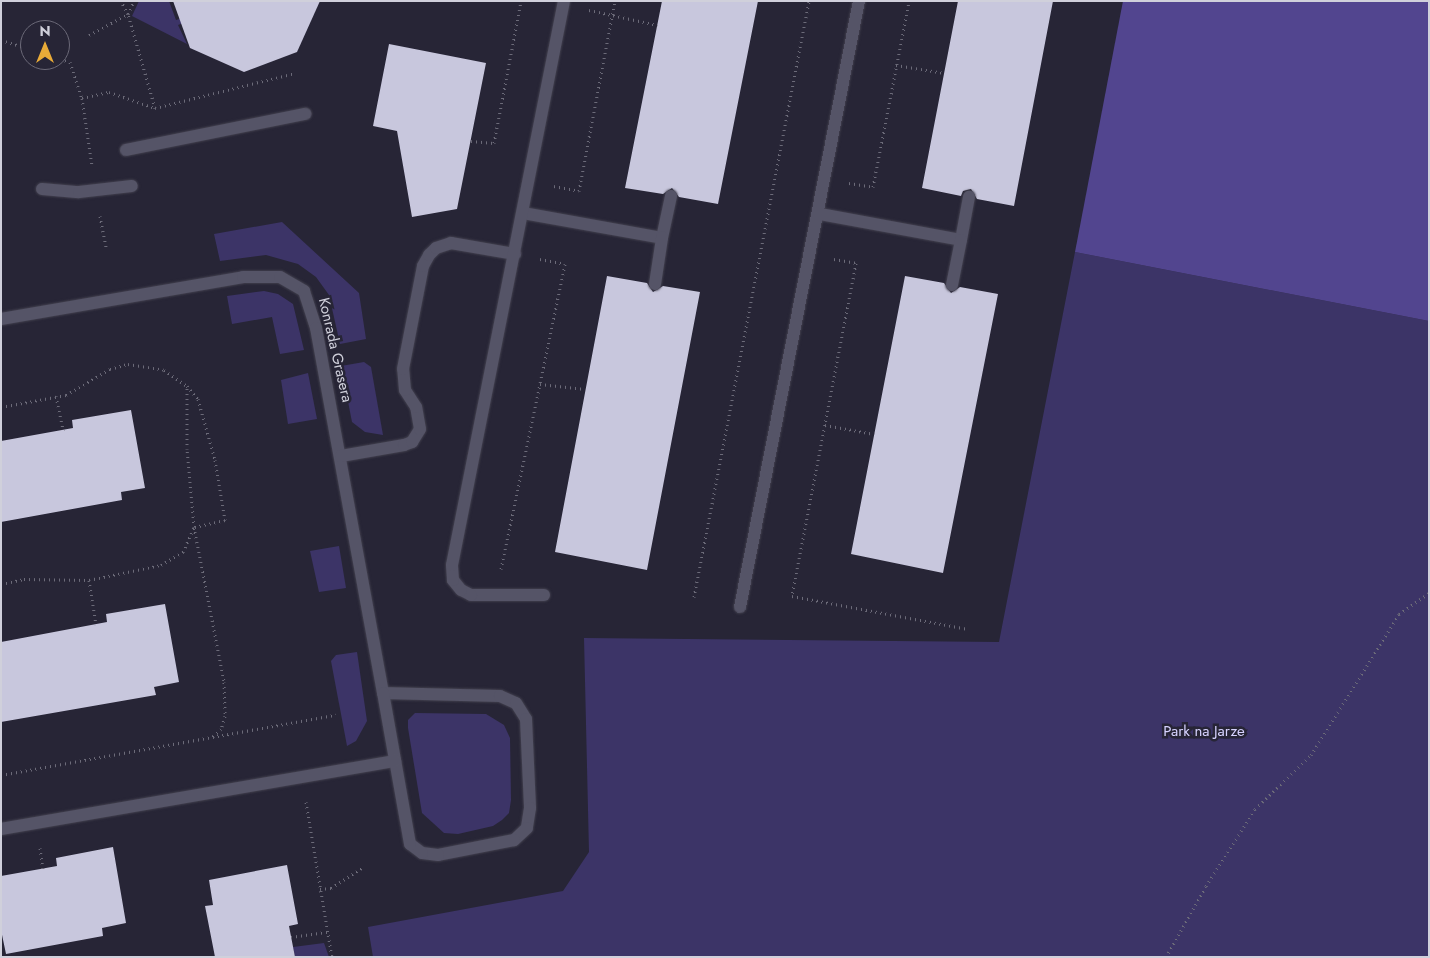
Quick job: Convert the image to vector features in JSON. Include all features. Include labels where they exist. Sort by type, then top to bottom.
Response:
[{"type":"street","points":[[740,607],[820,214],[859,1]]},
{"type":"street","points":[[544,595],[470,595],[461,590],[453,580],[452,564],[564,3]]},
{"type":"street","points":[[126,150],[305,114]]},
{"type":"street","points":[[42,189],[96,190],[132,186]]},
{"type":"street","points":[[655,284],[671,196]]},
{"type":"street","points":[[952,285],[969,198]]},
{"type":"street","points":[[523,213],[662,238]]},
{"type":"street","points":[[820,214],[962,240]]},
{"type":"street","points":[[341,456],[404,445],[412,442],[420,428],[416,407],[405,390],[403,369],[424,266],[429,255],[436,248],[451,243],[515,254]]},
{"type":"street","name":"Konrada Grasera","points":[[1,319],[242,277],[268,276],[290,281],[308,300],[341,456],[395,761],[410,844],[422,853],[438,855],[514,840],[527,828],[530,808],[526,719],[516,703],[500,696],[383,693]]},
{"type":"street","points":[[1,829],[395,761]]},
{"type":"path","points":[[121,1],[128,14],[155,108]]},
{"type":"path","points":[[89,35],[128,14],[134,1]]},
{"type":"path","points":[[470,141],[494,143],[521,1]]},
{"type":"path","points":[[529,181],[579,191],[616,1]]},
{"type":"path","points":[[694,597],[810,1]]},
{"type":"path","points":[[826,179],[873,187],[909,1]]},
{"type":"path","points":[[564,3],[657,25]]},
{"type":"path","points":[[1,40],[20,46]]},
{"type":"path","points":[[70,62],[82,98],[106,248]]},
{"type":"path","points":[[896,65],[944,73]]},
{"type":"path","points":[[82,98],[109,92],[155,108],[295,73]]},
{"type":"path","points":[[495,595],[565,264],[515,254]]},
{"type":"path","points":[[811,254],[856,263],[792,596],[968,629]]},
{"type":"path","points":[[1,407],[66,394],[110,369],[128,364],[159,368],[187,386],[198,399],[204,415],[225,520],[194,527]]},
{"type":"path","points":[[540,384],[586,390]]},
{"type":"path","points":[[187,386],[188,449],[194,527],[224,682],[225,716],[220,729],[212,737]]},
{"type":"path","points":[[56,396],[63,430]]},
{"type":"path","points":[[825,425],[874,434]]},
{"type":"path","points":[[1,584],[24,579],[89,580],[161,565],[183,552],[194,527]]},
{"type":"path","points":[[89,580],[96,624]]},
{"type":"path","points":[[1166,957],[1206,886],[1256,810],[1311,755],[1399,614],[1429,593]]},
{"type":"path","points":[[1,774],[336,715]]},
{"type":"path","points":[[306,805],[332,957]]},
{"type":"path","points":[[39,844],[43,869]]},
{"type":"path","points":[[320,889],[331,888],[363,867]]},
{"type":"path","points":[[291,937],[328,932]]},
{"type":"green space","points":[[139,1],[169,1],[176,20],[186,17],[188,21],[178,25],[187,44],[132,16]]},
{"type":"green space","points":[[282,222],[359,293],[366,339],[340,344],[329,295],[316,277],[298,264],[266,255],[220,261],[214,234]]},
{"type":"green space","name":"Park na Jarze","points":[[1075,252],[1429,321],[1429,957],[373,957],[368,927],[563,891],[589,852],[584,638],[999,642]]},
{"type":"green space","points":[[264,291],[278,294],[293,304],[304,350],[280,354],[272,317],[232,324],[227,296]]},
{"type":"green space","points":[[364,362],[371,367],[383,435],[365,432],[352,422],[341,366]]},
{"type":"green space","points":[[308,373],[317,419],[288,424],[281,380]]},
{"type":"green space","points":[[339,546],[346,588],[319,592],[310,551]]},
{"type":"green space","points":[[357,652],[367,721],[356,741],[347,746],[331,661],[336,655]]},
{"type":"green space","points":[[415,713],[486,714],[504,725],[510,738],[511,800],[509,813],[502,820],[493,826],[458,834],[444,833],[422,813],[408,728],[408,720]]},
{"type":"green space","points":[[324,943],[329,957],[295,957],[293,947]]},
{"type":"shaded area","points":[[1123,1],[1429,1],[1429,321],[1075,252]]},
{"type":"building","points":[[173,1],[320,1],[297,52],[244,72],[190,48]]},
{"type":"building","points":[[662,1],[758,1],[718,204],[679,197],[672,188],[663,194],[625,188]]},
{"type":"building","points":[[958,1],[1053,1],[1014,206],[977,199],[971,189],[963,191],[961,196],[922,188]]},
{"type":"building","points":[[389,44],[486,63],[457,209],[412,217],[397,131],[373,126]]},
{"type":"building","points":[[607,276],[647,283],[653,292],[663,286],[700,292],[647,570],[555,552]]},
{"type":"building","points":[[905,276],[944,283],[951,293],[960,287],[998,294],[943,573],[851,554]]},
{"type":"building","points":[[131,410],[145,488],[121,492],[122,500],[1,522],[1,441],[73,428],[72,420]]},
{"type":"building","points":[[165,604],[179,682],[154,687],[156,695],[1,722],[1,642],[107,622],[106,614]]},
{"type":"building","points":[[113,847],[126,923],[102,928],[103,936],[6,954],[1,930],[1,876],[57,866],[56,858]]},
{"type":"building","points":[[287,865],[298,924],[289,926],[295,957],[215,957],[205,906],[213,905],[209,880]]}]
